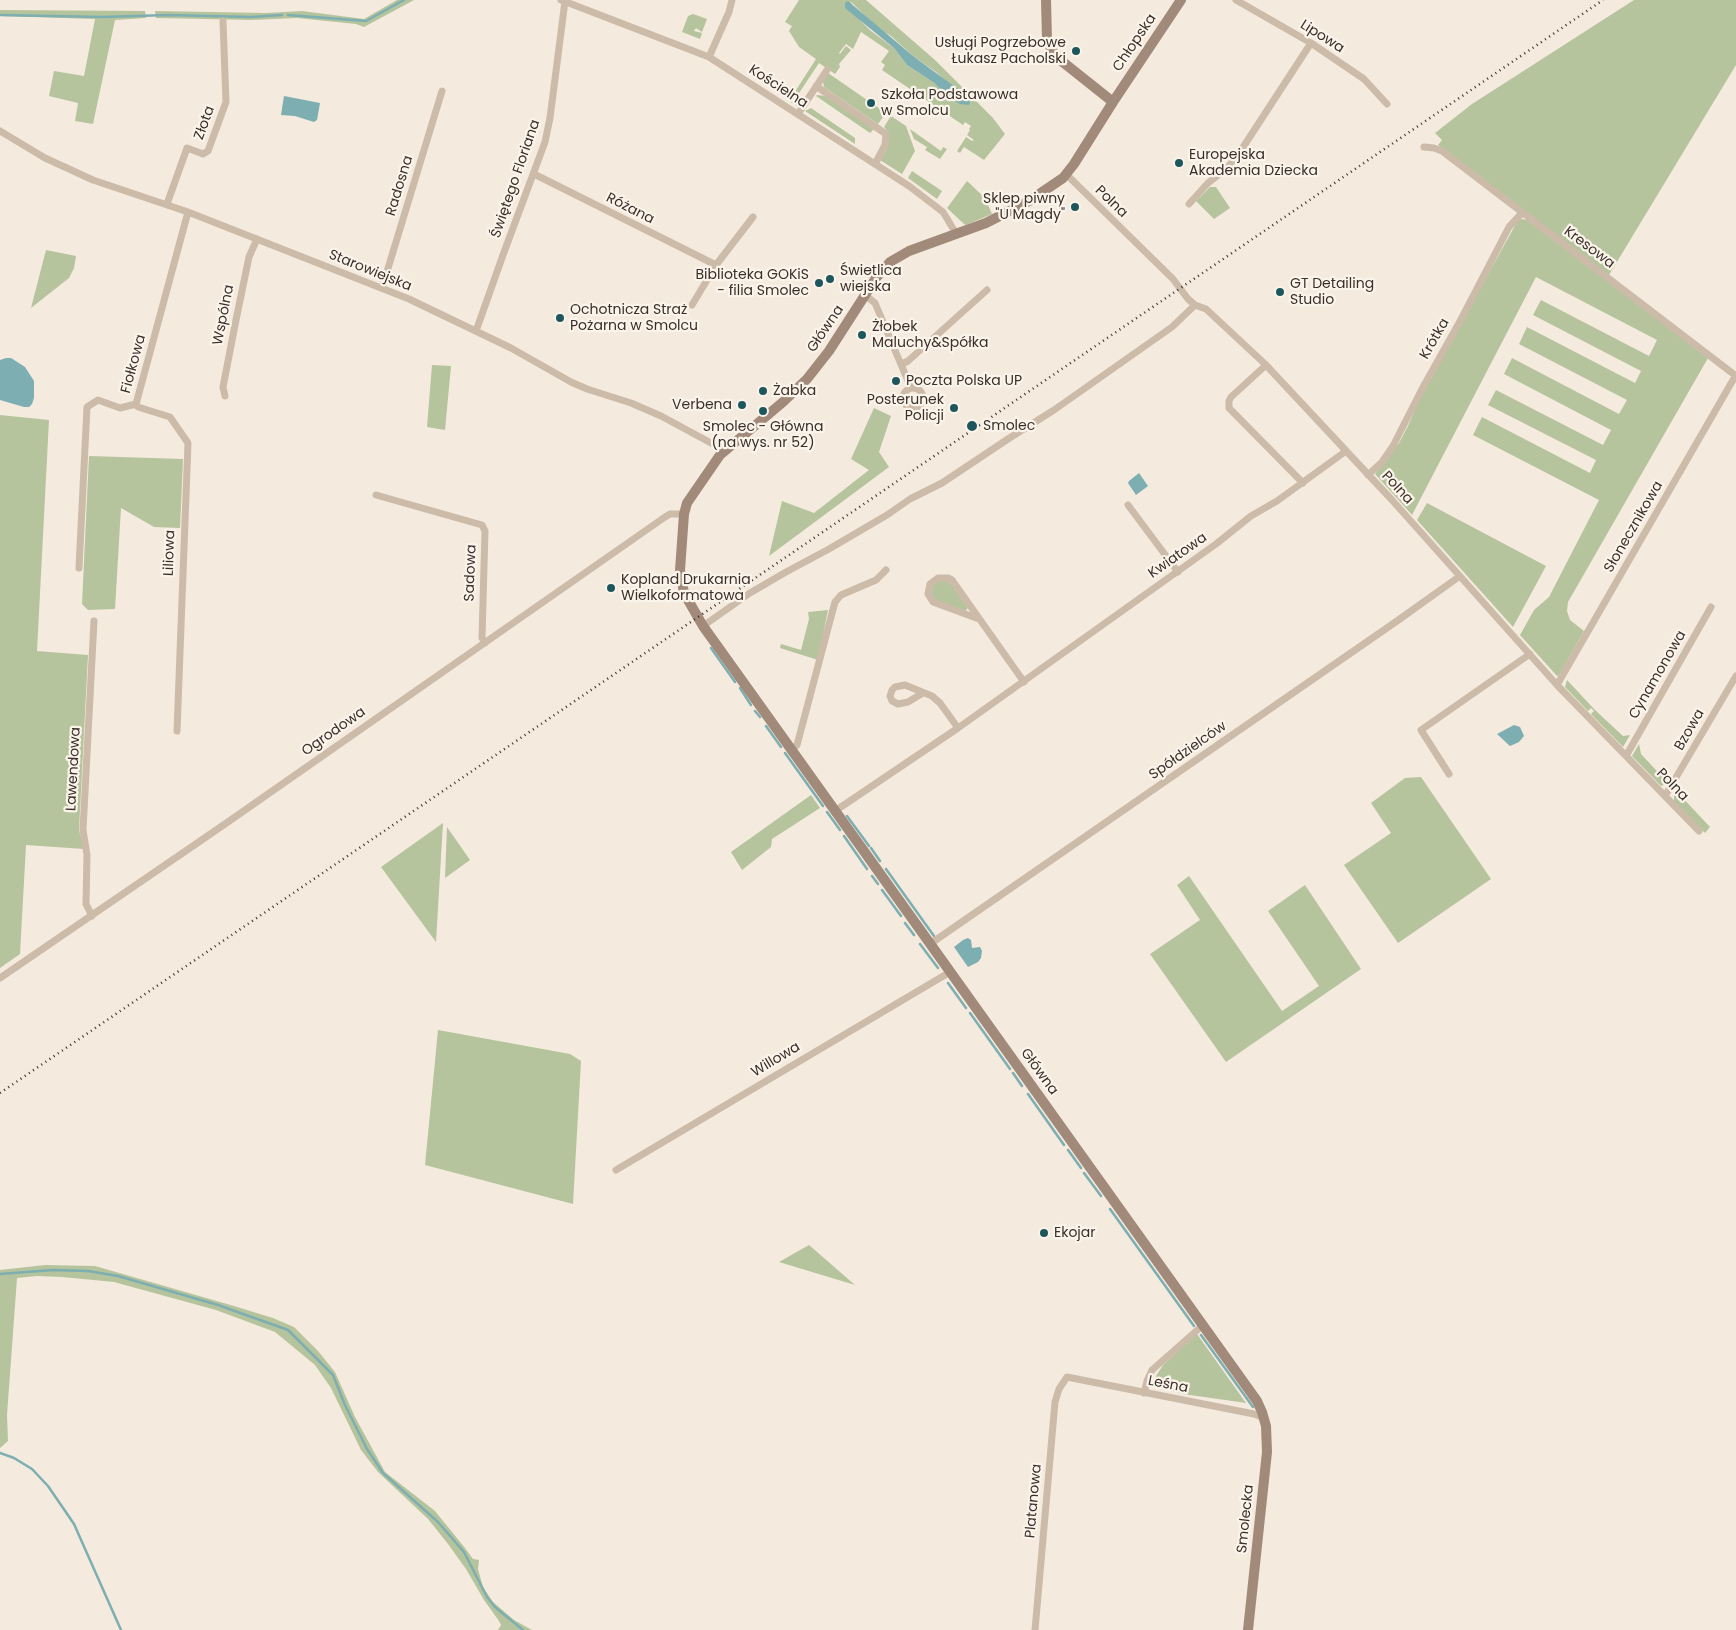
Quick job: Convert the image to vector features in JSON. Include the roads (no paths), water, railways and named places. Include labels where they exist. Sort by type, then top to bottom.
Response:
[{"type":"street","points":[[709,57],[730,12],[732,0]]},
{"type":"street","points":[[1046,0],[1047,39],[1052,51],[1059,59],[1113,102]]},
{"type":"street","name":"Chłopska","points":[[1113,102],[1181,0]]},
{"type":"street","name":"Lipowa","points":[[1236,0],[1311,44],[1364,79],[1387,104]]},
{"type":"street","name":"Kościelna","points":[[563,1],[709,57],[875,164],[937,207],[943,212],[957,235]]},
{"type":"street","name":"Świętego Floriana","points":[[476,331],[545,142],[550,118],[563,1]]},
{"type":"street","name":"Złota","points":[[166,204],[187,148],[203,154],[208,151],[226,102],[223,21]]},
{"type":"street","points":[[1189,204],[1238,155],[1311,44]]},
{"type":"street","points":[[798,114],[826,70]]},
{"type":"street","points":[[816,86],[886,134],[885,145],[875,164]]},
{"type":"street","name":"Radosna","points":[[382,288],[442,91]]},
{"type":"street","name":"Główna","points":[[1113,102],[1066,174],[1057,183],[1029,201],[986,223],[910,251],[895,259],[876,278],[829,351],[801,386],[724,450],[690,498],[684,514],[680,578],[688,601],[703,626],[1257,1401],[1263,1415]]},
{"type":"street","name":"Starowiejska","points":[[0,131],[45,158],[93,180],[188,212],[409,299],[527,356],[571,382],[632,403],[661,416],[724,450]]},
{"type":"street","name":"Kresowa","points":[[1424,148],[1434,148],[1442,151],[1734,378]]},
{"type":"street","name":"Różana","points":[[534,174],[716,265]]},
{"type":"street","name":"Polna","points":[[1066,174],[1173,279],[1182,292],[1195,305],[1206,309],[1266,365],[1460,576],[1557,685],[1699,831]]},
{"type":"street","name":"Fiołkowa","points":[[79,568],[87,407],[98,400],[120,408],[136,404],[188,212]]},
{"type":"street","name":"Krótka","points":[[1368,476],[1382,462],[1393,446],[1422,388],[1510,227],[1522,213]]},
{"type":"street","points":[[692,305],[716,265],[753,217]]},
{"type":"street","name":"Wspólna","points":[[225,396],[223,387],[236,320],[249,257],[257,239]]},
{"type":"street","points":[[902,364],[908,361],[987,290]]},
{"type":"street","points":[[865,295],[875,303],[911,388]]},
{"type":"street","points":[[703,626],[764,585],[829,550],[910,499],[942,483],[1070,399],[1172,327],[1195,305]]},
{"type":"street","points":[[1266,365],[1231,397],[1229,408],[1303,483]]},
{"type":"street","name":"Słonecznikowa","points":[[1557,685],[1734,378]]},
{"type":"street","name":"Liliowa","points":[[136,404],[138,407],[170,417],[188,443],[177,731]]},
{"type":"street","name":"Kwiatowa","points":[[836,811],[1024,682],[1178,572],[1252,516],[1303,483],[1346,451]]},
{"type":"street","name":"Sadowa","points":[[376,494],[482,525],[485,531],[482,638],[485,642]]},
{"type":"street","points":[[1128,505],[1178,572]]},
{"type":"street","name":"Ogrodowa","points":[[0,978],[665,517],[670,514],[684,514]]},
{"type":"street","points":[[791,750],[797,745],[835,602],[841,595],[876,580],[886,570]]},
{"type":"street","name":"Spółdzielców","points":[[930,944],[1397,622],[1460,576]]},
{"type":"street","points":[[979,620],[933,602],[928,594],[930,584],[938,578],[952,580],[1024,682]]},
{"type":"street","name":"Cynamonowa","points":[[1626,756],[1711,607]]},
{"type":"street","name":"Lawendowa","points":[[92,916],[86,904],[88,856],[83,830],[94,621]]},
{"type":"street","points":[[1449,774],[1421,730],[1530,654]]},
{"type":"street","name":"Bzowa","points":[[1665,796],[1736,676]]},
{"type":"street","points":[[923,693],[932,696],[940,702],[958,728]]},
{"type":"street","name":"Willowa","points":[[616,1170],[950,972]]},
{"type":"street","points":[[1144,1393],[1152,1370],[1203,1325]]},
{"type":"street","name":"Leśna","points":[[1067,1377],[1263,1415]]},
{"type":"street","name":"Platanowa","points":[[1035,1630],[1055,1402],[1059,1389],[1067,1377]]},
{"type":"street","name":"Smolecka","points":[[1248,1630],[1267,1452],[1267,1433],[1263,1415]]},
{"type":"water","points":[[848,1],[913,56],[966,95],[970,101],[969,105],[960,104],[949,97],[933,82],[907,65],[894,48],[845,8],[845,3]]},
{"type":"water","points":[[284,96],[320,103],[317,120],[314,122],[295,116],[281,115]]},
{"type":"water","points":[[11,358],[25,367],[34,381],[34,398],[29,407],[0,400],[0,360]]},
{"type":"water","points":[[1139,473],[1148,486],[1136,495],[1128,483]]},
{"type":"water","points":[[1514,725],[1520,727],[1524,736],[1519,742],[1510,746],[1497,734]]},
{"type":"water","points":[[968,938],[971,940],[972,948],[980,947],[982,951],[978,962],[968,967],[954,947]]},
{"type":"waterway","points":[[288,15],[366,21],[404,0]]},
{"type":"waterway","points":[[0,15],[103,17],[168,15],[251,17],[282,15]]},
{"type":"waterway","points":[[711,648],[735,682]]},
{"type":"waterway","points":[[740,688],[751,705]]},
{"type":"waterway","points":[[755,711],[760,717]]},
{"type":"waterway","points":[[766,726],[781,747]]},
{"type":"waterway","points":[[785,753],[823,806]]},
{"type":"waterway","points":[[827,812],[840,830]]},
{"type":"waterway","points":[[847,816],[869,846]]},
{"type":"waterway","points":[[844,836],[867,869]]},
{"type":"waterway","points":[[871,848],[880,861]]},
{"type":"waterway","points":[[886,869],[934,936]]},
{"type":"waterway","points":[[872,876],[878,884]]},
{"type":"waterway","points":[[882,890],[901,916]]},
{"type":"waterway","points":[[905,923],[914,935]]},
{"type":"waterway","points":[[920,944],[938,968]]},
{"type":"waterway","points":[[948,983],[966,1008]]},
{"type":"waterway","points":[[970,1013],[1010,1069]]},
{"type":"waterway","points":[[1013,1073],[1022,1086]]},
{"type":"waterway","points":[[1028,1094],[1064,1145]]},
{"type":"waterway","points":[[1068,1150],[1081,1168]]},
{"type":"waterway","points":[[1084,1173],[1101,1196]]},
{"type":"waterway","points":[[1110,1209],[1194,1326]]},
{"type":"waterway","points":[[0,1274],[53,1270],[88,1271],[118,1276],[218,1305],[288,1330],[333,1375],[345,1405],[367,1449],[383,1473],[438,1522],[464,1552],[487,1597],[495,1607],[523,1630]]},
{"type":"waterway","points":[[1201,1335],[1253,1407]]},
{"type":"waterway","points":[[0,1453],[14,1458],[32,1469],[48,1486],[74,1524],[121,1630]]},
{"type":"railway","points":[[0,1093],[1603,0]]},
{"type":"place","name":"Usługi Pogrzebowe Łukasz Pacholski","points":[[1076,51]]},
{"type":"place","name":"Szkoła Podstawowa w Smolcu","points":[[871,103]]},
{"type":"place","name":"Europejska Akademia Dziecka","points":[[1179,163]]},
{"type":"place","name":"Sklep piwny \"U Magdy\"","points":[[1075,207]]},
{"type":"place","name":"Świetlica wiejska","points":[[830,279]]},
{"type":"place","name":"Biblioteka GOKiS - filia Smolec","points":[[819,283]]},
{"type":"place","name":"GT Detailing Studio","points":[[1280,292]]},
{"type":"place","name":"Ochotnicza Straż Pożarna w Smolcu","points":[[560,318]]},
{"type":"place","name":"Żłobek Maluchy&Spółka","points":[[862,335]]},
{"type":"place","name":"Poczta Polska UP","points":[[896,381]]},
{"type":"place","name":"Żabka","points":[[763,391]]},
{"type":"place","name":"Verbena","points":[[742,405]]},
{"type":"place","name":"Posterunek Policji","points":[[954,408]]},
{"type":"place","name":"Smolec - Główna (na wys. nr 52)","points":[[763,411]]},
{"type":"place","name":"Smolec","points":[[972,426]]},
{"type":"place","name":"Kopland Drukarnia Wielkoformatowa","points":[[611,588]]},
{"type":"place","name":"Ekojar","points":[[1044,1233]]}]
